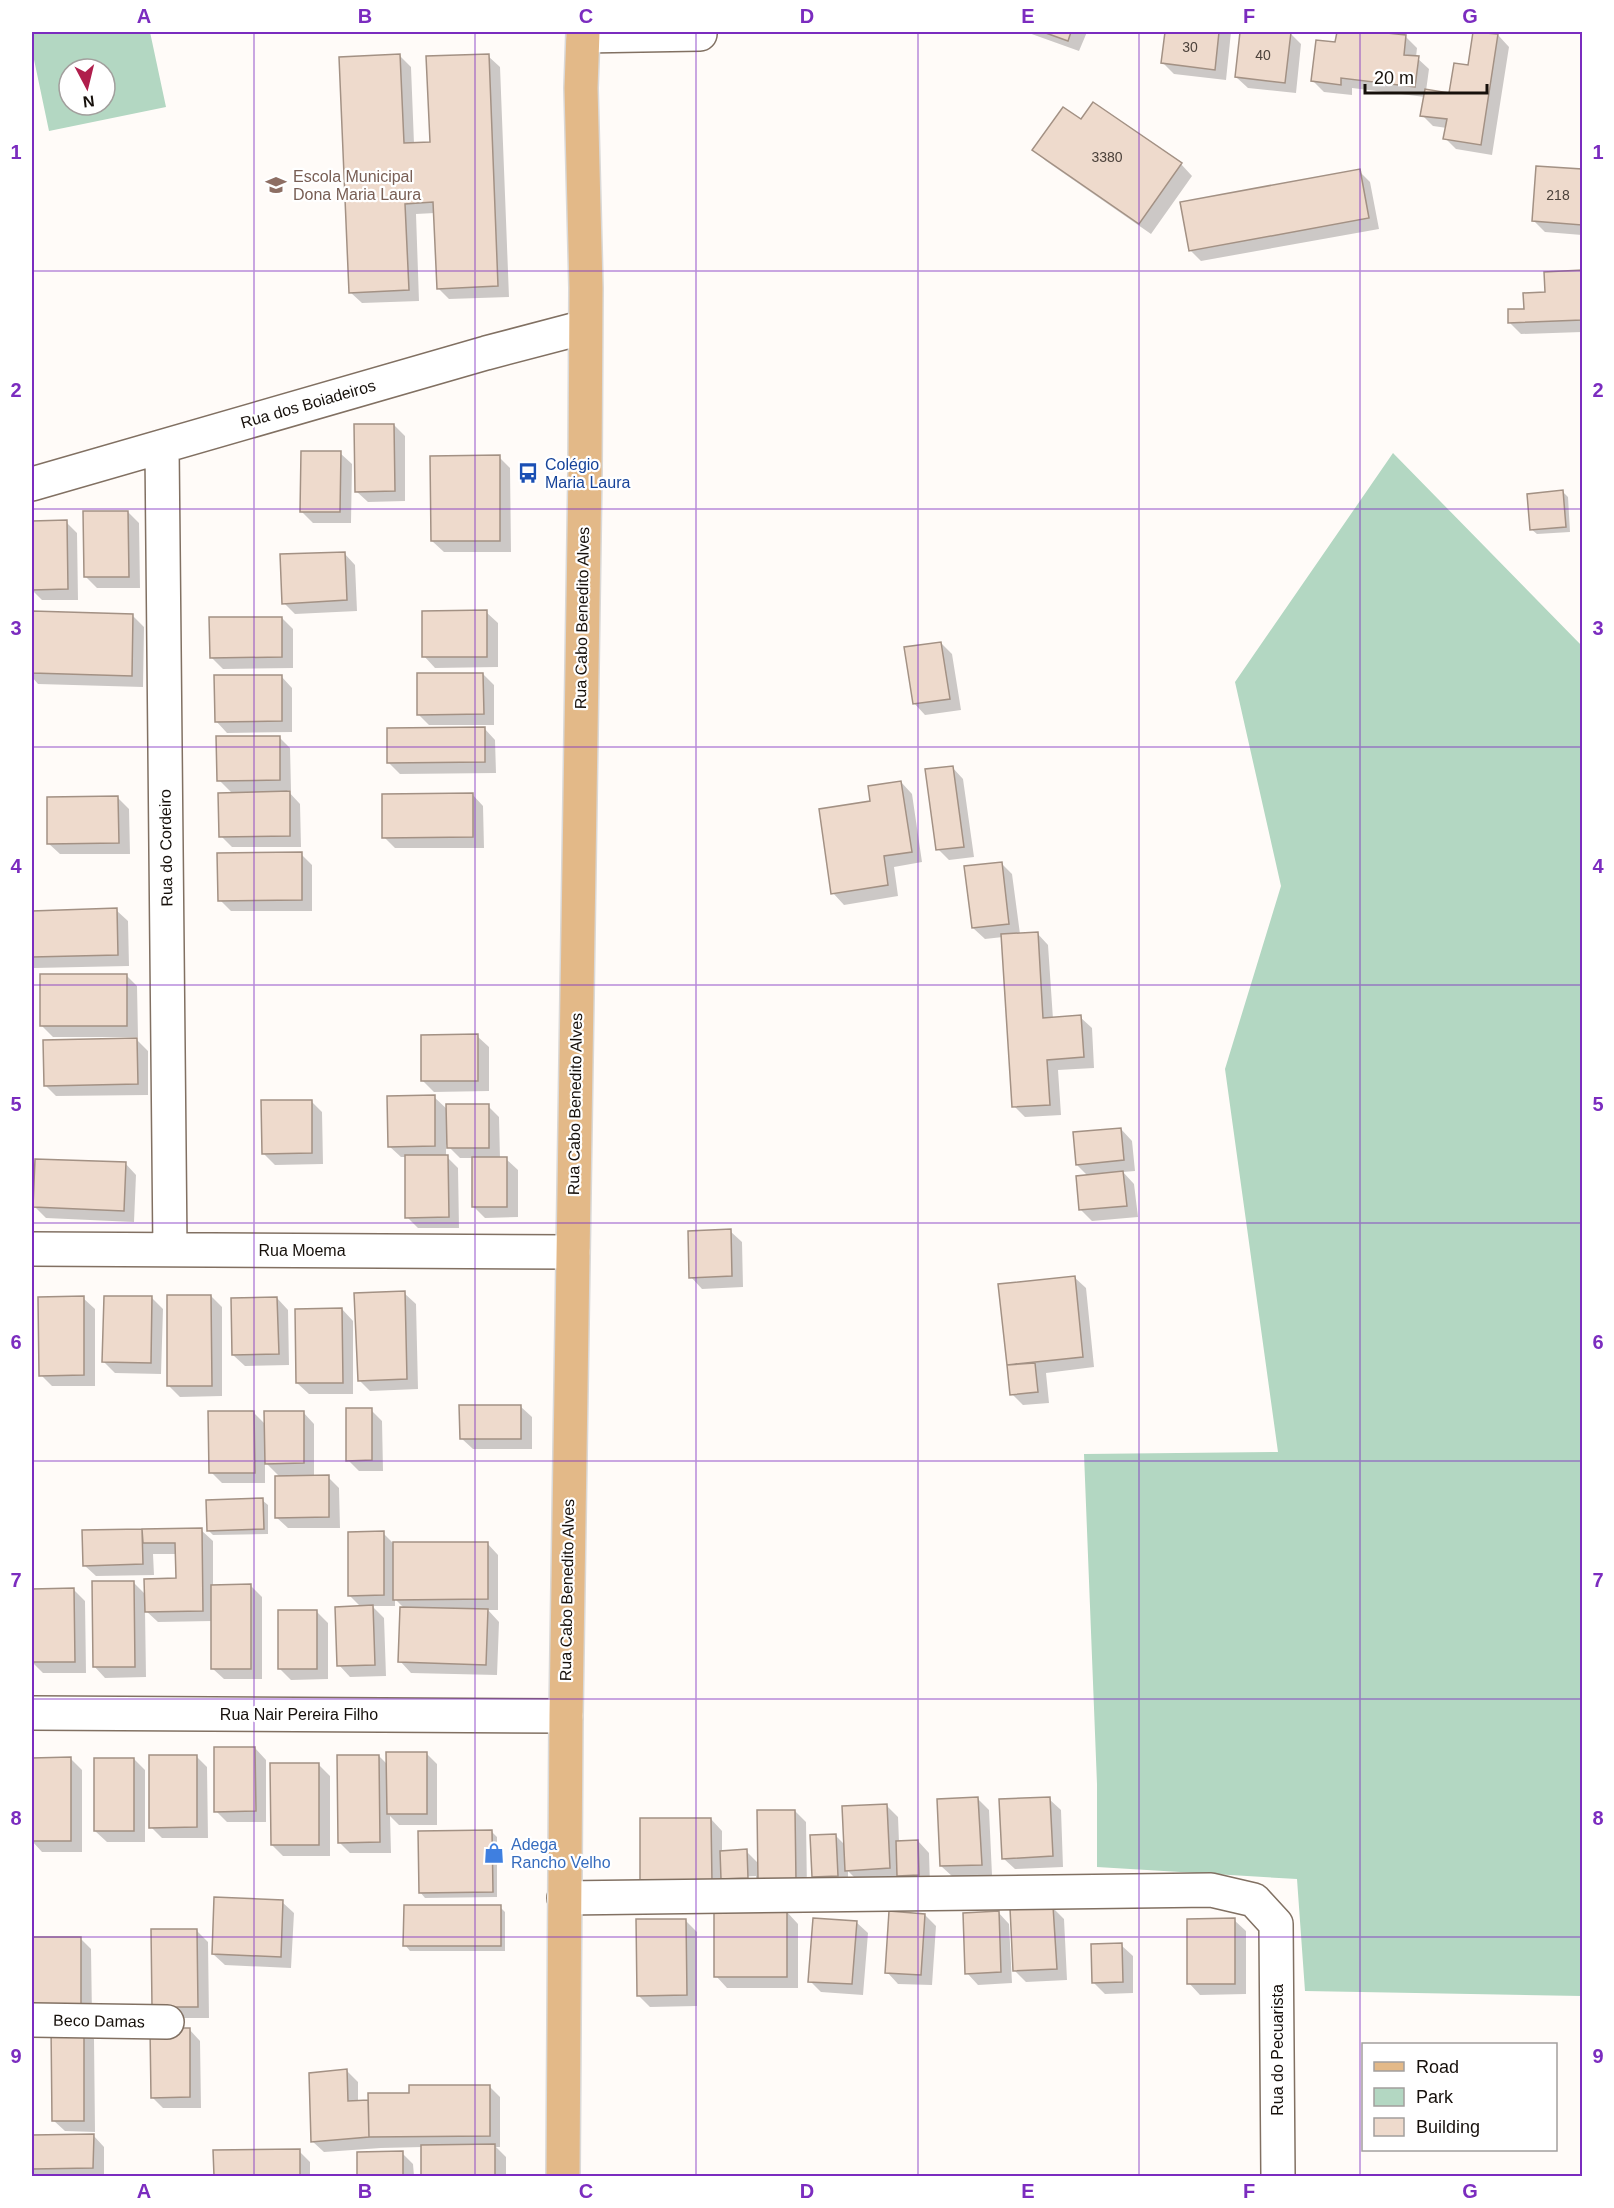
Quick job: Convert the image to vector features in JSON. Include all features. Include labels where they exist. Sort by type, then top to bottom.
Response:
[{"type":"main road","name":"Rua Cabo Benedito Alves","points":[[563,2176],[566,1716],[585,327],[581,88],[583,34]]},
{"type":"street","points":[[583,34],[700,34],[700,32]]},
{"type":"street","name":"Rua dos Boiadeiros","points":[[32,484],[486,352],[585,327]]},
{"type":"street","name":"Rua do Cordeiro","points":[[162,447],[170,1250]]},
{"type":"street","name":"Rua Moema","points":[[32,1249],[573,1252]]},
{"type":"street","name":"Rua Nair Pereira Filho","points":[[32,1713],[566,1716]]},
{"type":"street","name":"Rua do Pecuarista","points":[[564,1898],[1210,1890],[1254,1900],[1276,1924],[1278,2176]]},
{"type":"street","name":"Beco Damas","points":[[32,2020],[167,2022]]},
{"type":"green space","points":[[32,32],[150,32],[166,107],[49,131],[32,50]]},
{"type":"green space","points":[[1393,453],[1582,646],[1582,1996],[1305,1991],[1297,1879],[1097,1867],[1097,1784],[1084,1454],[1278,1452],[1225,1069],[1281,886],[1235,682]]},
{"type":"building","points":[[1043,32],[1071,32],[1068,41]]},
{"type":"building","points":[[1165,32],[1219,32],[1215,70],[1161,63]]},
{"type":"building","points":[[1240,32],[1291,32],[1285,83],[1235,77]]},
{"type":"building","points":[[1337,32],[1406,35],[1404,55],[1419,56],[1415,87],[1341,78],[1341,85],[1311,81],[1316,40],[1335,42]]},
{"type":"building","points":[[1473,32],[1498,34],[1481,145],[1443,139],[1447,119],[1420,116],[1425,89],[1449,93],[1454,63],[1468,65]]},
{"type":"building","points":[[400,54],[404,143],[430,142],[426,56],[489,54],[498,286],[437,289],[433,202],[405,204],[409,290],[349,293],[339,57]]},
{"type":"building","points":[[1093,102],[1182,163],[1139,224],[1032,150],[1063,107],[1081,119]]},
{"type":"building","points":[[1536,166],[1582,169],[1582,225],[1532,221]]},
{"type":"building","points":[[1360,169],[1369,218],[1189,251],[1180,202]]},
{"type":"building","points":[[1582,270],[1582,320],[1508,323],[1508,309],[1524,309],[1523,293],[1545,292],[1544,272]]},
{"type":"building","points":[[354,424],[394,424],[395,491],[355,492]]},
{"type":"building","points":[[301,451],[341,451],[340,512],[300,512]]},
{"type":"building","points":[[500,455],[500,541],[431,541],[430,456]]},
{"type":"building","points":[[1563,490],[1566,527],[1530,530],[1527,494]]},
{"type":"building","points":[[83,511],[128,511],[129,577],[84,577]]},
{"type":"building","points":[[67,520],[68,589],[32,590],[32,521]]},
{"type":"building","points":[[345,552],[347,600],[282,604],[280,554]]},
{"type":"building","points":[[487,610],[487,657],[422,657],[422,611]]},
{"type":"building","points":[[32,611],[133,614],[132,676],[32,673]]},
{"type":"building","points":[[209,617],[282,617],[282,657],[210,658]]},
{"type":"building","points":[[941,642],[950,699],[913,704],[904,647]]},
{"type":"building","points":[[417,673],[483,673],[484,714],[417,715]]},
{"type":"building","points":[[214,675],[282,675],[282,721],[215,722]]},
{"type":"building","points":[[485,727],[485,762],[387,763],[387,728]]},
{"type":"building","points":[[216,736],[280,736],[280,780],[217,781]]},
{"type":"building","points":[[953,766],[964,847],[936,850],[925,769]]},
{"type":"building","points":[[901,781],[912,852],[884,856],[888,885],[831,894],[819,809],[870,801],[868,786]]},
{"type":"building","points":[[290,791],[290,836],[219,837],[218,793]]},
{"type":"building","points":[[473,793],[473,837],[382,838],[382,794]]},
{"type":"building","points":[[118,796],[119,843],[47,844],[47,797]]},
{"type":"building","points":[[302,852],[302,900],[218,901],[217,853]]},
{"type":"building","points":[[1002,862],[1009,924],[972,928],[964,866]]},
{"type":"building","points":[[117,908],[118,955],[32,957],[32,911]]},
{"type":"building","points":[[1038,932],[1043,1018],[1081,1015],[1084,1057],[1047,1060],[1050,1105],[1012,1107],[1001,934]]},
{"type":"building","points":[[40,974],[127,974],[127,1026],[40,1026]]},
{"type":"building","points":[[478,1034],[478,1081],[421,1081],[421,1035]]},
{"type":"building","points":[[137,1038],[138,1084],[44,1086],[43,1040]]},
{"type":"building","points":[[435,1095],[435,1146],[388,1147],[387,1096]]},
{"type":"building","points":[[261,1100],[312,1100],[312,1153],[262,1154]]},
{"type":"building","points":[[446,1104],[489,1104],[489,1148],[447,1148]]},
{"type":"building","points":[[1121,1128],[1124,1160],[1076,1165],[1073,1132]]},
{"type":"building","points":[[405,1155],[448,1155],[449,1217],[405,1218]]},
{"type":"building","points":[[472,1157],[507,1157],[507,1207],[472,1207]]},
{"type":"building","points":[[35,1159],[126,1162],[124,1211],[33,1207]]},
{"type":"building","points":[[1123,1171],[1127,1206],[1079,1210],[1076,1176]]},
{"type":"building","points":[[731,1229],[732,1276],[689,1278],[688,1231]]},
{"type":"building","points":[[1075,1276],[1083,1357],[1007,1365],[998,1284]]},
{"type":"building","points":[[405,1291],[407,1379],[358,1381],[354,1293]]},
{"type":"building","points":[[167,1295],[211,1295],[212,1386],[167,1386]]},
{"type":"building","points":[[84,1296],[84,1375],[39,1376],[38,1297]]},
{"type":"building","points":[[104,1296],[152,1296],[151,1363],[102,1362]]},
{"type":"building","points":[[277,1297],[279,1354],[232,1355],[231,1298]]},
{"type":"building","points":[[342,1308],[343,1383],[296,1383],[295,1309]]},
{"type":"building","points":[[1035,1363],[1038,1392],[1010,1395],[1007,1365]]},
{"type":"building","points":[[459,1405],[521,1405],[521,1439],[460,1439]]},
{"type":"building","points":[[346,1408],[372,1408],[372,1460],[346,1461]]},
{"type":"building","points":[[208,1411],[254,1411],[255,1473],[209,1473]]},
{"type":"building","points":[[264,1411],[304,1411],[304,1463],[265,1464]]},
{"type":"building","points":[[329,1475],[329,1517],[275,1518],[275,1476]]},
{"type":"building","points":[[263,1498],[264,1529],[207,1531],[206,1500]]},
{"type":"building","points":[[202,1528],[203,1611],[145,1612],[144,1579],[176,1578],[175,1543],[143,1543],[142,1529]]},
{"type":"building","points":[[142,1529],[143,1564],[83,1566],[82,1530]]},
{"type":"building","points":[[384,1531],[384,1595],[348,1596],[348,1532]]},
{"type":"building","points":[[393,1542],[488,1542],[488,1599],[393,1600]]},
{"type":"building","points":[[92,1581],[134,1581],[135,1667],[93,1667]]},
{"type":"building","points":[[251,1584],[251,1669],[211,1669],[211,1585]]},
{"type":"building","points":[[74,1588],[75,1662],[32,1662],[32,1589]]},
{"type":"building","points":[[373,1605],[375,1665],[337,1666],[335,1607]]},
{"type":"building","points":[[400,1607],[488,1609],[486,1665],[398,1662]]},
{"type":"building","points":[[278,1610],[317,1610],[317,1669],[278,1669]]},
{"type":"building","points":[[214,1747],[255,1747],[256,1811],[214,1812]]},
{"type":"building","points":[[386,1752],[427,1752],[427,1814],[387,1814]]},
{"type":"building","points":[[149,1755],[197,1755],[197,1827],[149,1828]]},
{"type":"building","points":[[337,1755],[379,1755],[380,1842],[338,1843]]},
{"type":"building","points":[[71,1757],[71,1841],[32,1841],[32,1758]]},
{"type":"building","points":[[94,1758],[134,1758],[134,1831],[94,1831]]},
{"type":"building","points":[[270,1763],[319,1763],[319,1845],[271,1845]]},
{"type":"building","points":[[978,1797],[982,1865],[940,1866],[937,1799]]},
{"type":"building","points":[[1050,1797],[1053,1856],[1002,1859],[999,1799]]},
{"type":"building","points":[[887,1804],[890,1868],[845,1871],[842,1806]]},
{"type":"building","points":[[757,1810],[795,1810],[796,1881],[758,1881]]},
{"type":"building","points":[[640,1818],[711,1818],[712,1883],[640,1884]]},
{"type":"building","points":[[492,1830],[493,1892],[419,1893],[418,1831]]},
{"type":"building","points":[[836,1834],[838,1876],[812,1877],[810,1835]]},
{"type":"building","points":[[918,1840],[919,1875],[897,1876],[896,1841]]},
{"type":"building","points":[[747,1849],[748,1878],[721,1879],[720,1851]]},
{"type":"building","points":[[214,1897],[283,1900],[281,1957],[212,1954]]},
{"type":"building","points":[[404,1905],[501,1905],[501,1946],[403,1946]]},
{"type":"building","points":[[1053,1906],[1057,1969],[1013,1971],[1010,1908]]},
{"type":"building","points":[[714,1911],[787,1911],[787,1977],[714,1977]]},
{"type":"building","points":[[889,1911],[925,1914],[921,1975],[885,1973]]},
{"type":"building","points":[[999,1911],[1001,1972],[965,1974],[963,1913]]},
{"type":"building","points":[[813,1918],[857,1921],[852,1984],[808,1982]]},
{"type":"building","points":[[1235,1918],[1235,1984],[1187,1984],[1187,1919]]},
{"type":"building","points":[[636,1919],[686,1919],[687,1995],[637,1996]]},
{"type":"building","points":[[151,1929],[197,1929],[198,2007],[152,2007]]},
{"type":"building","points":[[32,1937],[81,1937],[81,2007],[32,2006]]},
{"type":"building","points":[[1122,1943],[1123,1982],[1092,1983],[1091,1944]]},
{"type":"building","points":[[51,2026],[84,2027],[84,2121],[52,2121]]},
{"type":"building","points":[[150,2028],[190,2028],[190,2097],[151,2098]]},
{"type":"building","points":[[347,2069],[348,2101],[368,2100],[369,2137],[311,2142],[309,2073]]},
{"type":"building","points":[[409,2085],[490,2085],[490,2136],[369,2137],[368,2093],[409,2093]]},
{"type":"building","points":[[94,2134],[93,2168],[32,2169],[32,2135]]},
{"type":"building","points":[[495,2144],[495,2176],[421,2176],[421,2145]]},
{"type":"building","points":[[300,2149],[300,2176],[214,2176],[213,2150]]},
{"type":"building","points":[[403,2151],[403,2176],[357,2176],[357,2152]]},
{"type":"place","name":"Escola Municipal Dona Maria Laura","points":[[276,185]]},
{"type":"place","name":"Colégio Maria Laura","points":[[528,473]]},
{"type":"place","name":"Adega Rancho Velho","points":[[494,1853]]}]
